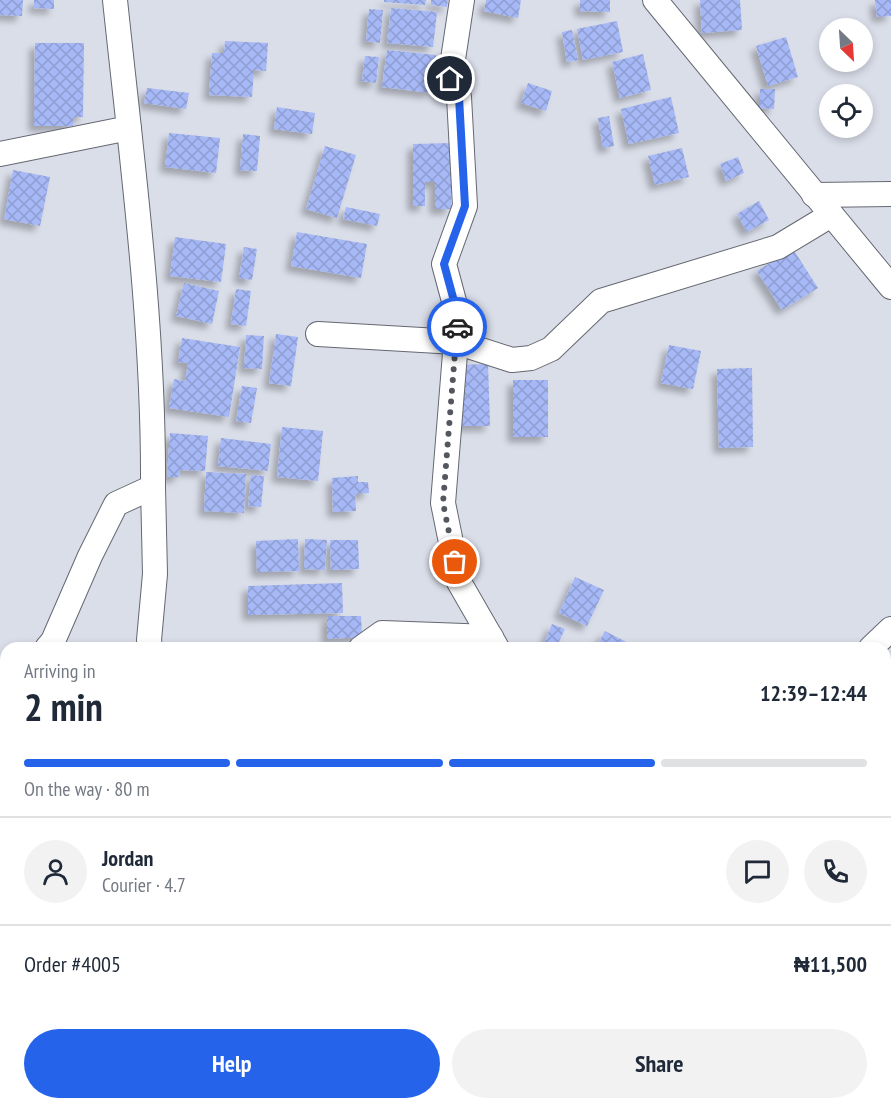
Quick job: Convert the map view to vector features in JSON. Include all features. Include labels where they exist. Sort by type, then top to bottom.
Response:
[{"type":"street","points":[[115,0],[146,295],[153,445],[155,574],[149,642]]},
{"type":"street","points":[[462,0],[450,79],[459,97],[465,206],[444,264],[458,316],[443,503],[459,582],[493,642]]},
{"type":"street","points":[[655,0],[891,287]]},
{"type":"street","points":[[0,154],[129,128]]},
{"type":"street","points":[[814,195],[891,194]]},
{"type":"street","points":[[318,334],[456,342],[512,360],[531,358],[551,349],[601,301],[778,247],[831,215]]},
{"type":"street","points":[[52,642],[116,504],[153,487]]},
{"type":"street","points":[[877,642],[891,629]]},
{"type":"street","points":[[369,642],[382,633],[483,642]]},
{"type":"building","points":[[0,0],[23,0],[22,16],[0,15]]},
{"type":"building","points":[[34,0],[54,0],[54,9],[34,8]]},
{"type":"building","points":[[384,0],[426,0],[425,5],[384,2]]},
{"type":"building","points":[[431,0],[448,0],[447,7],[431,5]]},
{"type":"building","points":[[486,0],[521,0],[518,18],[484,11]]},
{"type":"building","points":[[580,0],[610,0],[610,12],[580,11]]},
{"type":"building","points":[[700,0],[740,0],[742,30],[702,33]]},
{"type":"building","points":[[875,0],[891,0],[891,16],[877,17]]},
{"type":"building","points":[[391,8],[437,12],[433,47],[387,43]]},
{"type":"building","points":[[369,9],[383,10],[380,43],[366,41]]},
{"type":"building","points":[[617,21],[623,52],[583,60],[577,29]]},
{"type":"building","points":[[572,30],[578,60],[567,62],[562,32]]},
{"type":"building","points":[[786,37],[798,77],[768,86],[756,46]]},
{"type":"building","points":[[225,41],[268,43],[266,71],[254,70],[252,97],[209,95],[212,53],[224,53]]},
{"type":"building","points":[[35,43],[84,43],[83,117],[73,117],[73,126],[34,126]]},
{"type":"building","points":[[387,50],[436,55],[431,93],[382,87]]},
{"type":"building","points":[[643,54],[651,90],[620,98],[612,62]]},
{"type":"building","points":[[365,56],[379,57],[376,83],[362,81]]},
{"type":"building","points":[[528,83],[552,91],[546,111],[521,103]]},
{"type":"building","points":[[147,88],[189,93],[186,109],[144,103]]},
{"type":"building","points":[[760,89],[775,89],[774,109],[760,108]]},
{"type":"building","points":[[671,97],[679,133],[629,144],[621,109]]},
{"type":"building","points":[[277,107],[315,113],[312,134],[274,129]]},
{"type":"building","points":[[609,116],[614,146],[603,148],[598,118]]},
{"type":"building","points":[[169,133],[220,138],[216,173],[165,167]]},
{"type":"building","points":[[243,134],[260,136],[257,171],[240,170]]},
{"type":"building","points":[[451,143],[451,209],[435,209],[435,182],[425,182],[425,206],[413,206],[413,144]]},
{"type":"building","points":[[325,146],[356,155],[337,218],[306,209]]},
{"type":"building","points":[[682,148],[689,177],[655,185],[648,156]]},
{"type":"building","points":[[738,157],[744,173],[726,181],[720,164]]},
{"type":"building","points":[[13,170],[50,177],[40,226],[4,219]]},
{"type":"building","points":[[759,201],[769,220],[747,232],[737,214]]},
{"type":"building","points":[[346,207],[380,214],[377,226],[343,219]]},
{"type":"building","points":[[297,232],[367,244],[361,278],[291,266]]},
{"type":"building","points":[[175,237],[226,244],[221,282],[170,276]]},
{"type":"building","points":[[244,247],[257,249],[252,280],[239,278]]},
{"type":"building","points":[[793,249],[818,288],[782,310],[757,271]]},
{"type":"building","points":[[184,283],[219,291],[212,324],[176,316]]},
{"type":"building","points":[[236,289],[251,291],[246,326],[231,324]]},
{"type":"building","points":[[276,334],[298,337],[291,386],[269,383]]},
{"type":"building","points":[[246,335],[264,336],[262,369],[244,368]]},
{"type":"building","points":[[182,338],[240,347],[229,417],[169,408],[174,379],[185,381],[188,363],[178,362]]},
{"type":"building","points":[[669,345],[701,351],[693,389],[661,383]]},
{"type":"building","points":[[488,364],[490,426],[458,426],[456,365]]},
{"type":"building","points":[[752,368],[753,447],[719,448],[717,369]]},
{"type":"building","points":[[513,380],[548,380],[548,437],[513,437]]},
{"type":"building","points":[[242,386],[257,388],[251,423],[236,421]]},
{"type":"building","points":[[282,427],[323,431],[318,481],[277,477]]},
{"type":"building","points":[[170,433],[208,436],[205,471],[180,470],[179,477],[167,477]]},
{"type":"building","points":[[221,438],[271,444],[268,471],[218,466]]},
{"type":"building","points":[[206,472],[246,474],[244,513],[204,511]]},
{"type":"building","points":[[251,475],[264,476],[261,507],[248,506]]},
{"type":"building","points":[[358,476],[358,482],[368,482],[369,493],[355,494],[356,511],[333,512],[332,478]]},
{"type":"building","points":[[298,539],[299,571],[257,572],[256,541]]},
{"type":"building","points":[[305,539],[327,540],[325,570],[304,569]]},
{"type":"building","points":[[330,540],[358,540],[359,569],[331,570]]},
{"type":"building","points":[[575,577],[604,590],[587,626],[559,613]]},
{"type":"building","points":[[342,583],[343,613],[248,615],[248,586]]},
{"type":"building","points":[[327,616],[361,616],[362,637],[327,639]]},
{"type":"building","points":[[552,624],[565,629],[559,642],[544,642]]},
{"type":"building","points":[[605,631],[626,642],[599,642]]},
{"type":"way so far","points":[[455,562],[443,503],[457,327]]},
{"type":"route","points":[[450,79],[459,97],[465,206],[444,264],[458,316],[457,327]]}]
